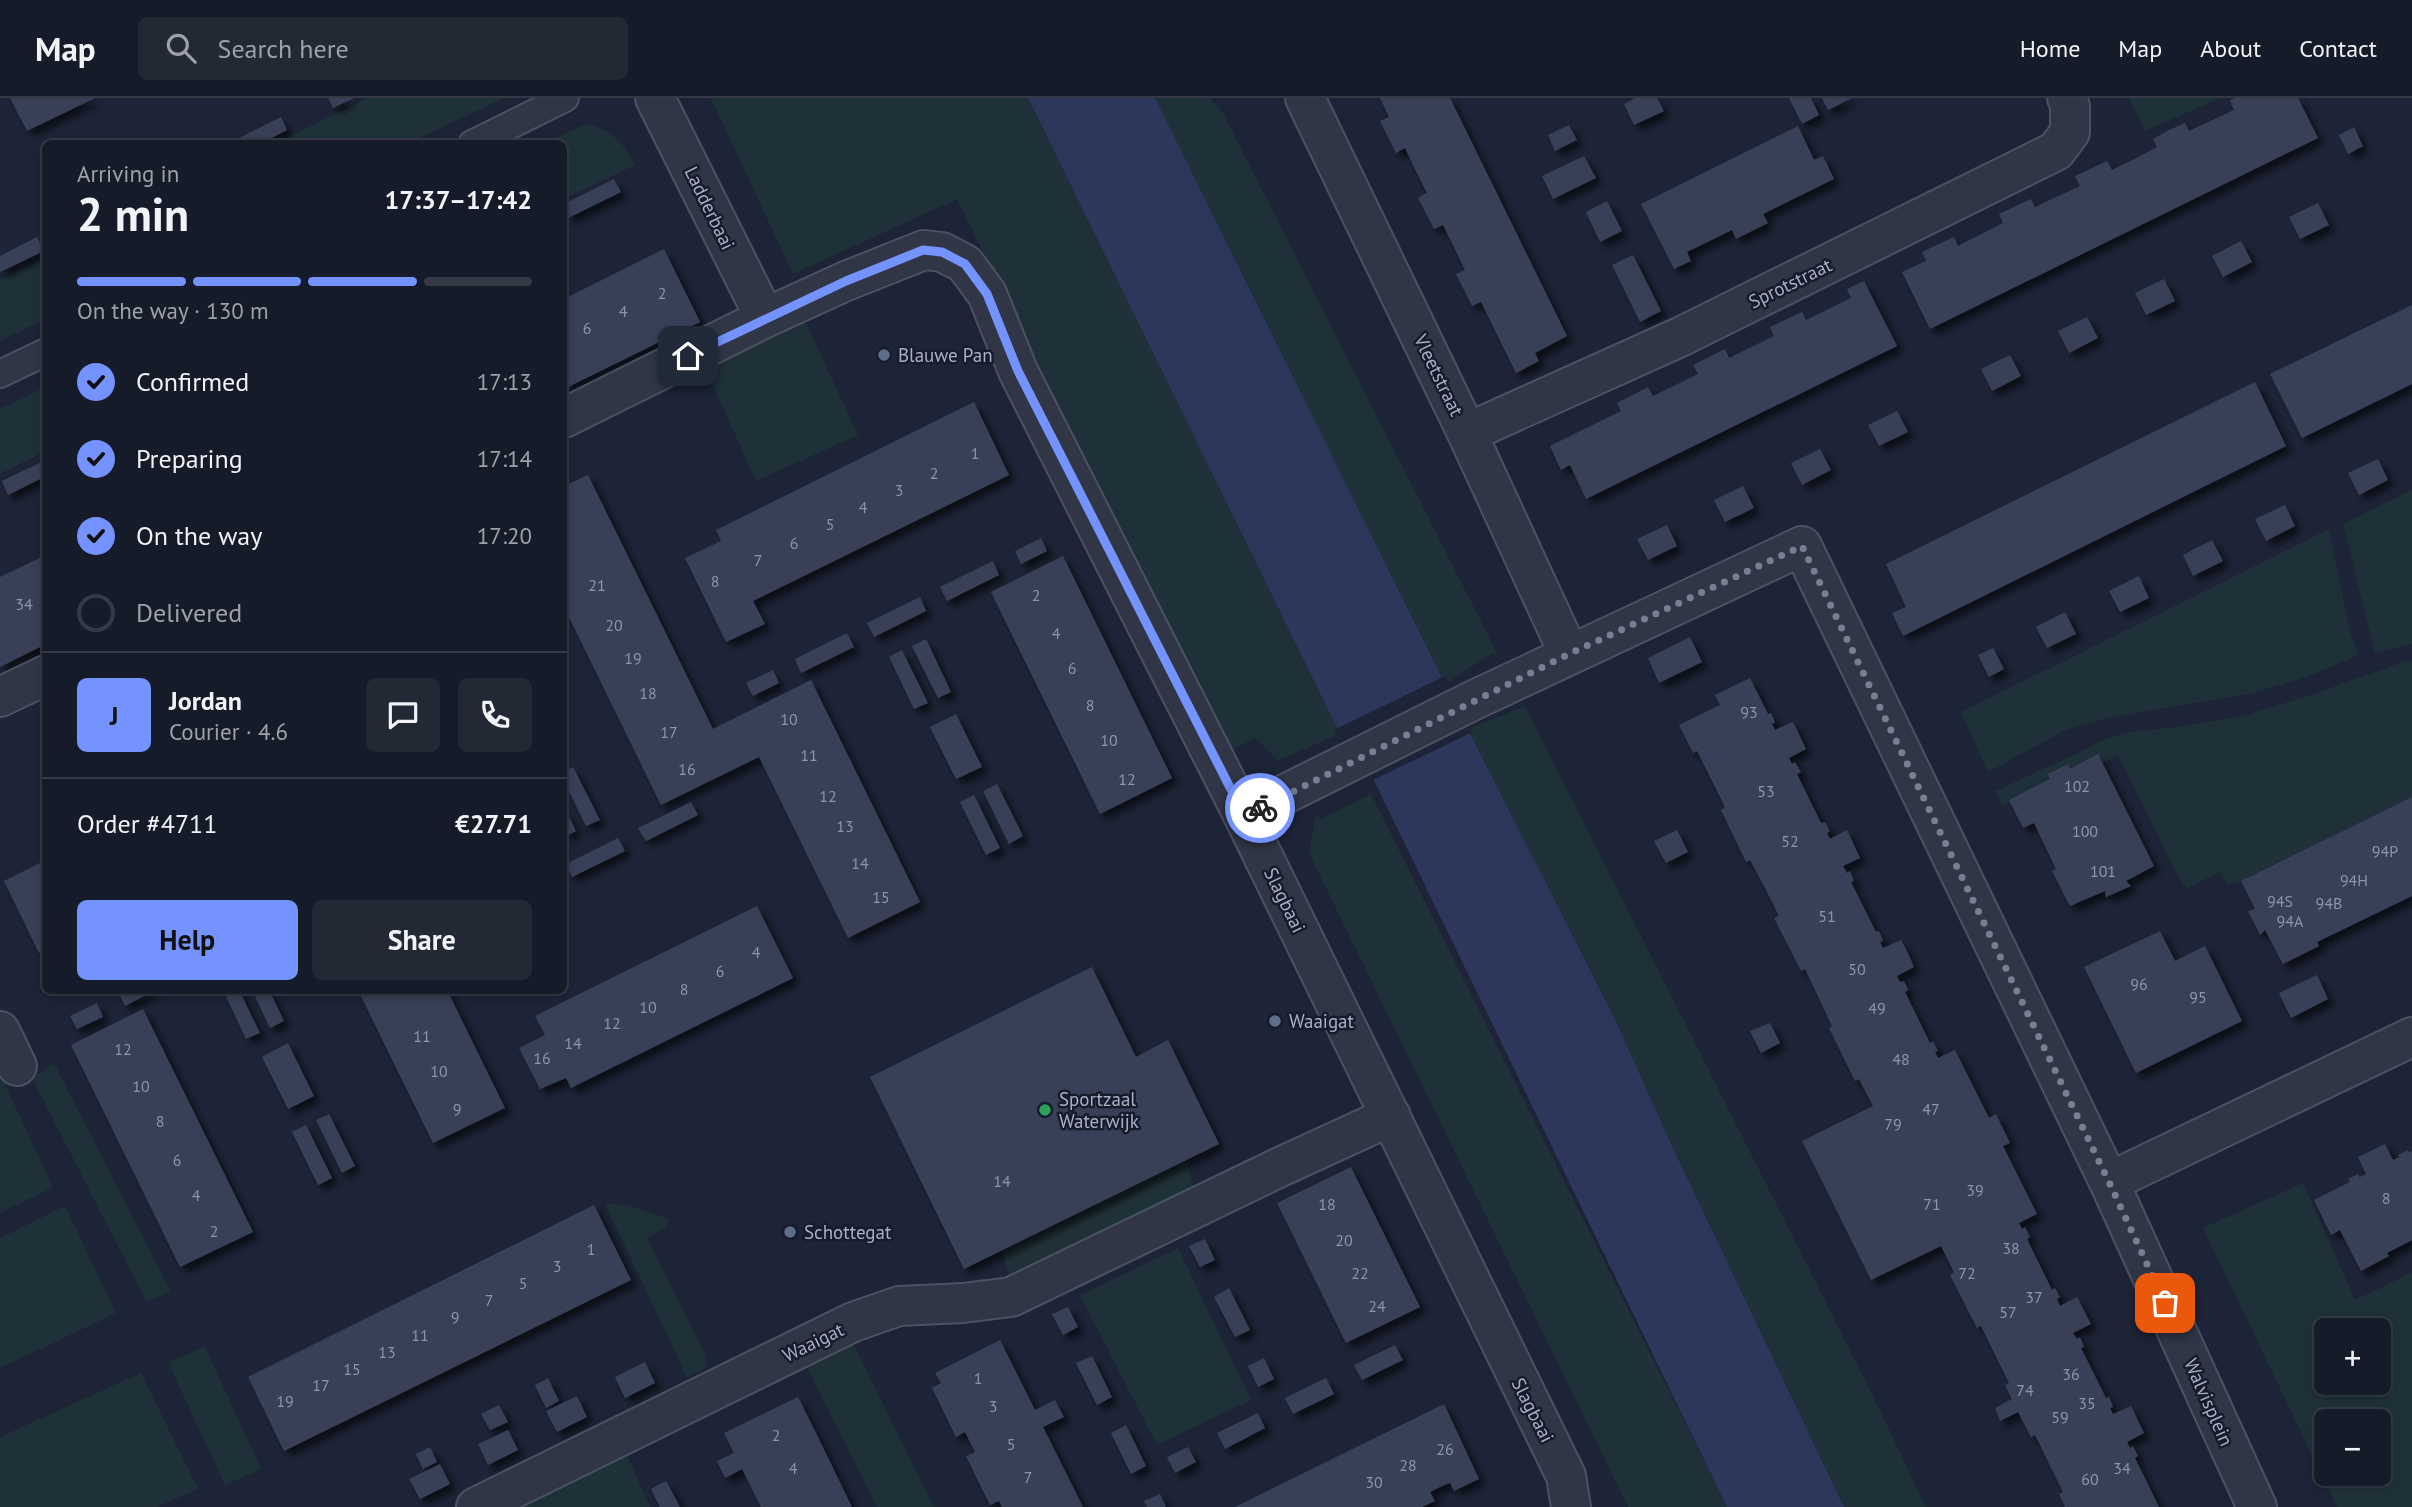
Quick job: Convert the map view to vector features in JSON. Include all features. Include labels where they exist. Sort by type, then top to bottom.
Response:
[{"type":"street","name":"Ladderbaai","points":[[654,98],[765,318]]},
{"type":"street","name":"Vleetstraat","points":[[1305,98],[1467,433],[1569,654]]},
{"type":"street","name":"Sprotstraat","points":[[1467,433],[1692,331],[2056,150],[2070,132],[2070,106],[2067,98]]},
{"type":"street","name":"Slagbaai","points":[[765,318],[923,250],[942,252],[965,264],[987,294],[1018,371],[1244,815],[1566,1476],[1571,1507]]},
{"type":"street","points":[[567,417],[765,318]]},
{"type":"street","name":"Walvisplein","points":[[1569,654],[1802,546],[2109,1182],[2257,1507]]},
{"type":"street","points":[[1244,815],[1569,654]]},
{"type":"street","points":[[0,698],[42,677]]},
{"type":"street","points":[[0,1031],[17,1066]]},
{"type":"street","points":[[2109,1182],[2412,1037]]},
{"type":"street","name":"Waaigat","points":[[476,1507],[853,1322],[899,1306],[1012,1297],[1391,1116]]},
{"type":"lane","points":[[480,140],[565,98]]},
{"type":"lane","points":[[0,374],[42,354]]},
{"type":"shaded area","points":[[368,98],[504,98],[415,140],[282,140]]},
{"type":"shaded area","points":[[711,98],[1028,98],[1340,734],[1278,760],[1255,737],[1230,752],[957,199],[793,274]]},
{"type":"shaded area","points":[[1154,98],[1209,98],[1222,111],[1496,651],[1445,684]]},
{"type":"shaded area","points":[[2129,98],[2220,98],[2145,131]]},
{"type":"shaded area","points":[[587,124],[616,138],[635,165],[567,198],[567,140],[551,140]]},
{"type":"shaded area","points":[[42,259],[42,320],[0,341],[0,280]]},
{"type":"shaded area","points":[[805,321],[858,435],[756,481],[705,367]]},
{"type":"shaded area","points":[[42,388],[42,453],[0,474],[0,409]]},
{"type":"shaded area","points":[[2412,490],[2412,644],[2375,653],[2343,524]]},
{"type":"shaded area","points":[[2329,529],[2350,632],[2358,655],[2309,676],[2253,693],[2103,719],[2066,730],[1988,772],[1961,712]]},
{"type":"shaded area","points":[[2412,661],[2412,797],[2241,881],[2227,884],[2220,872],[2187,888],[2178,876],[2118,755],[2103,763],[2098,755],[2070,769],[2068,765],[2048,774],[2050,779],[2003,805],[1995,791],[2107,738],[2242,716]]},
{"type":"shaded area","points":[[1525,706],[1871,1392],[1926,1507],[1844,1507],[1672,1146],[1614,1017],[1468,729]]},
{"type":"shaded area","points":[[1371,794],[1727,1507],[1628,1507],[1309,853],[1316,814],[1320,819]]},
{"type":"shaded area","points":[[54,1063],[171,1292],[146,1301],[32,1078]]},
{"type":"shaded area","points":[[0,1074],[53,1187],[0,1213]]},
{"type":"shaded area","points":[[1186,1160],[1193,1187],[1009,1277],[1002,1251]]},
{"type":"shaded area","points":[[2303,1183],[2355,1300],[2412,1273],[2412,1507],[2337,1507],[2327,1486],[2391,1486],[2391,1409],[2314,1409],[2314,1459],[2203,1228]]},
{"type":"shaded area","points":[[605,1204],[626,1205],[669,1219],[666,1227],[647,1238],[706,1356],[706,1367],[687,1377]]},
{"type":"shaded area","points":[[65,1206],[116,1313],[0,1368],[0,1238]]},
{"type":"shaded area","points":[[1178,1248],[1251,1400],[1157,1445],[1080,1295]]},
{"type":"shaded area","points":[[850,1337],[934,1507],[877,1507],[801,1356]]},
{"type":"shaded area","points":[[205,1347],[261,1469],[225,1485],[168,1362]]},
{"type":"shaded area","points":[[141,1373],[198,1489],[156,1507],[0,1507],[0,1437]]},
{"type":"shaded area","points":[[626,1453],[650,1507],[527,1507],[523,1499]]},
{"type":"water","points":[[1028,98],[1155,98],[1445,684],[1614,1017],[1672,1146],[1844,1507],[1727,1507],[1350,731],[1340,734]]},
{"type":"pier","points":[[1445,676],[1473,732],[1371,781],[1349,735],[1339,738],[1334,730]]},
{"type":"building","points":[[10,98],[95,98],[27,131]]},
{"type":"building","points":[[328,98],[354,98],[333,108]]},
{"type":"building","points":[[1380,98],[1450,98],[1567,336],[1535,353],[1539,361],[1516,373],[1481,302],[1472,306],[1456,274],[1465,270],[1443,225],[1434,229],[1418,198],[1427,193],[1405,148],[1396,153],[1380,121],[1389,117]]},
{"type":"building","points":[[1635,98],[1657,98],[1664,111],[1634,125],[1624,104]]},
{"type":"building","points":[[1789,98],[1811,98],[1819,115],[1802,124]]},
{"type":"building","points":[[1822,98],[1852,98],[1828,110]]},
{"type":"building","points":[[2298,98],[2318,138],[1930,329],[1902,272],[1926,261],[1922,252],[1954,237],[1958,246],[2003,223],[1999,214],[2031,199],[2035,207],[2080,186],[2075,176],[2107,161],[2112,170],[2135,159],[2157,147],[2153,139],[2169,130],[2185,123],[2189,131],[2234,110],[2230,100]]},
{"type":"building","points":[[281,117],[287,130],[268,140],[235,140]]},
{"type":"building","points":[[1569,125],[1577,140],[1555,151],[1548,135]]},
{"type":"building","points":[[1798,126],[1814,160],[1823,156],[1834,179],[1763,214],[1768,223],[1736,239],[1732,230],[1687,252],[1691,261],[1674,269],[1641,204]]},
{"type":"building","points":[[2354,127],[2363,146],[2348,154],[2339,135]]},
{"type":"building","points":[[1584,156],[1596,178],[1553,199],[1542,176]]},
{"type":"building","points":[[614,179],[621,192],[568,218],[567,202]]},
{"type":"building","points":[[1607,201],[1622,231],[1600,242],[1586,212]]},
{"type":"building","points":[[2318,203],[2329,225],[2300,239],[2289,217]]},
{"type":"building","points":[[37,237],[42,247],[42,252],[0,272],[0,256]]},
{"type":"building","points":[[2241,241],[2252,262],[2223,277],[2212,256]]},
{"type":"building","points":[[664,249],[700,322],[567,388],[567,298]]},
{"type":"building","points":[[1633,255],[1661,311],[1640,322],[1612,265]]},
{"type":"building","points":[[2164,279],[2175,301],[2146,315],[2135,293]]},
{"type":"building","points":[[1864,281],[1897,346],[1586,499],[1570,465],[1561,470],[1550,446],[1621,411],[1617,403],[1648,387],[1653,396],[1698,374],[1693,365],[1725,349],[1729,358],[1774,336],[1770,327],[1802,312],[1806,320],[1851,298],[1847,289]]},
{"type":"building","points":[[2412,305],[2412,384],[2302,438],[2270,374]]},
{"type":"building","points":[[2087,317],[2098,338],[2069,353],[2058,331]]},
{"type":"building","points":[[2010,355],[2021,376],[1992,391],[1981,369]]},
{"type":"building","points":[[2255,382],[2286,446],[1903,636],[1892,613],[1906,607],[1886,564]]},
{"type":"building","points":[[974,402],[1009,475],[753,601],[765,624],[726,642],[685,558],[721,541],[716,530]]},
{"type":"building","points":[[1897,411],[1908,432],[1879,446],[1868,425]]},
{"type":"building","points":[[1820,449],[1831,470],[1802,485],[1791,463]]},
{"type":"building","points":[[2378,459],[2388,480],[2359,495],[2348,473]]},
{"type":"building","points":[[42,462],[42,478],[8,495],[2,481]]},
{"type":"building","points":[[588,475],[713,729],[811,680],[920,902],[848,938],[759,757],[661,805],[567,613],[567,485]]},
{"type":"building","points":[[1743,486],[1754,508],[1725,522],[1714,500]]},
{"type":"building","points":[[2285,505],[2295,526],[2266,541],[2255,519]]},
{"type":"building","points":[[1667,525],[1677,546],[1648,560],[1637,539]]},
{"type":"building","points":[[1041,538],[1047,551],[1021,564],[1015,551]]},
{"type":"building","points":[[2212,540],[2223,561],[2193,576],[2183,555]]},
{"type":"building","points":[[1063,556],[1172,778],[1100,814],[991,592]]},
{"type":"building","points":[[42,557],[42,646],[0,667],[0,577]]},
{"type":"building","points":[[993,561],[999,575],[947,601],[940,587]]},
{"type":"building","points":[[2139,576],[2149,598],[2120,612],[2109,591]]},
{"type":"building","points":[[920,597],[926,611],[874,637],[867,623]]},
{"type":"building","points":[[2065,612],[2076,634],[2047,648],[2036,627]]},
{"type":"building","points":[[847,633],[854,647],[801,673],[795,659]]},
{"type":"building","points":[[1690,637],[1702,662],[1659,683],[1648,658]]},
{"type":"building","points":[[926,639],[951,692],[938,698],[912,646]]},
{"type":"building","points":[[1993,648],[2004,669],[1989,677],[1978,655]]},
{"type":"building","points":[[902,650],[928,703],[914,709],[889,657]]},
{"type":"building","points":[[773,670],[779,683],[753,696],[746,683]]},
{"type":"building","points":[[1750,678],[1768,714],[1771,713],[1775,730],[1793,722],[1806,749],[1789,758],[1801,772],[1797,774],[1821,823],[1825,822],[1830,831],[1827,833],[1830,839],[1847,830],[1860,858],[1843,866],[1847,873],[1850,871],[1854,881],[1851,882],[1876,932],[1879,931],[1883,948],[1901,940],[1908,953],[1914,967],[1897,976],[1900,982],[1904,981],[1908,990],[1905,992],[1930,1043],[1933,1041],[1938,1051],[1935,1052],[1938,1058],[1955,1050],[1989,1118],[1996,1114],[2010,1143],[2003,1146],[2037,1214],[2019,1223],[2022,1229],[2025,1227],[2030,1237],[2027,1239],[2052,1290],[2055,1288],[2060,1297],[2057,1299],[2060,1306],[2077,1297],[2091,1324],[2073,1333],[2077,1339],[2080,1337],[2084,1347],[2081,1348],[2106,1398],[2109,1397],[2113,1414],[2131,1406],[2144,1433],[2127,1442],[2130,1448],[2133,1446],[2138,1456],[2135,1458],[2159,1507],[2065,1507],[2059,1494],[2063,1492],[2035,1435],[2031,1437],[2018,1412],[2000,1421],[1995,1408],[2012,1399],[2005,1385],[2009,1383],[1981,1326],[1977,1328],[1950,1275],[1954,1272],[1941,1246],[1871,1280],[1802,1141],[1873,1106],[1859,1079],[1855,1081],[1829,1028],[1832,1026],[1805,969],[1801,971],[1774,918],[1779,916],[1750,860],[1746,862],[1721,810],[1725,807],[1697,751],[1693,753],[1679,725],[1720,705],[1715,695]]},
{"type":"building","points":[[956,714],[982,767],[956,779],[930,727]]},
{"type":"building","points":[[2098,754],[2154,866],[2126,881],[2131,886],[2106,897],[2105,891],[2070,906],[2052,871],[2056,869],[2034,823],[2023,828],[2009,800],[2050,779],[2048,774],[2068,764],[2070,769]]},
{"type":"building","points":[[573,767],[600,820],[586,826],[567,787],[567,770]]},
{"type":"building","points":[[997,784],[1023,836],[1009,844],[983,791]]},
{"type":"building","points":[[974,795],[1000,848],[986,855],[960,802]]},
{"type":"building","points":[[2412,797],[2412,896],[2317,942],[2319,946],[2283,964],[2265,930],[2260,935],[2248,911],[2255,909],[2241,881]]},
{"type":"building","points":[[691,802],[698,815],[646,841],[638,828]]},
{"type":"building","points":[[567,813],[576,831],[567,836]]},
{"type":"building","points":[[1677,830],[1688,852],[1666,863],[1654,841]]},
{"type":"building","points":[[618,838],[625,851],[572,877],[567,864]]},
{"type":"building","points":[[42,862],[42,952],[39,953],[4,881]]},
{"type":"building","points":[[757,906],[793,978],[571,1088],[566,1078],[540,1089],[519,1048],[545,1035],[535,1016]]},
{"type":"building","points":[[2160,931],[2175,961],[2205,946],[2242,1021],[2136,1073],[2084,967]]},
{"type":"building","name":"Sportzaal Waterwijk","points":[[1092,967],[1136,1057],[1168,1040],[1219,1144],[964,1269],[870,1077]]},
{"type":"building","points":[[2317,975],[2328,999],[2291,1018],[2279,993]]},
{"type":"building","points":[[120,994],[148,994],[125,1006]]},
{"type":"building","points":[[225,994],[241,994],[260,1033],[246,1039]]},
{"type":"building","points":[[254,994],[271,994],[284,1021],[270,1028]]},
{"type":"building","points":[[360,994],[449,994],[505,1108],[433,1143]]},
{"type":"building","points":[[97,1003],[103,1017],[77,1029],[70,1016]]},
{"type":"building","points":[[143,1009],[253,1232],[180,1267],[71,1045]]},
{"type":"building","points":[[1770,1023],[1780,1043],[1761,1053],[1750,1031]]},
{"type":"building","points":[[288,1043],[314,1096],[288,1109],[262,1057]]},
{"type":"building","points":[[329,1114],[355,1166],[342,1173],[316,1120]]},
{"type":"building","points":[[306,1125],[332,1178],[318,1185],[292,1132]]},
{"type":"building","points":[[2385,1144],[2393,1160],[2408,1150],[2409,1153],[2412,1151],[2412,1240],[2361,1271],[2340,1230],[2331,1235],[2314,1200],[2350,1182],[2348,1179],[2358,1174],[2360,1177],[2366,1174],[2358,1157]]},
{"type":"building","points":[[1351,1167],[1420,1307],[1346,1343],[1277,1203]]},
{"type":"building","points":[[594,1205],[631,1280],[284,1451],[248,1377]]},
{"type":"building","points":[[1205,1239],[1215,1260],[1200,1267],[1189,1246]]},
{"type":"building","points":[[1229,1288],[1250,1330],[1235,1337],[1214,1297]]},
{"type":"building","points":[[1068,1307],[1078,1327],[1063,1335],[1052,1314]]},
{"type":"building","points":[[1000,1340],[1035,1410],[1055,1400],[1064,1417],[1043,1427],[1083,1507],[1002,1507],[999,1501],[990,1505],[966,1456],[975,1452],[965,1432],[956,1437],[932,1388],[941,1383],[935,1373]]},
{"type":"building","points":[[1395,1345],[1403,1360],[1362,1380],[1354,1365]]},
{"type":"building","points":[[1092,1356],[1112,1397],[1097,1405],[1076,1363]]},
{"type":"building","points":[[1264,1358],[1274,1379],[1258,1387],[1248,1366]]},
{"type":"building","points":[[645,1362],[655,1383],[625,1398],[615,1377]]},
{"type":"building","points":[[548,1378],[559,1401],[546,1408],[535,1385]]},
{"type":"building","points":[[1326,1378],[1334,1394],[1293,1414],[1285,1398]]},
{"type":"building","points":[[577,1396],[587,1417],[557,1432],[546,1411]]},
{"type":"building","points":[[798,1397],[852,1507],[761,1507],[742,1469],[725,1478],[717,1461],[734,1453],[724,1433]]},
{"type":"building","points":[[1444,1404],[1479,1479],[1454,1491],[1450,1483],[1430,1492],[1435,1501],[1422,1507],[1235,1507]]},
{"type":"building","points":[[499,1405],[508,1422],[490,1430],[481,1414]]},
{"type":"building","points":[[1258,1413],[1265,1428],[1225,1449],[1217,1433]]},
{"type":"building","points":[[1126,1425],[1146,1466],[1131,1474],[1111,1433]]},
{"type":"building","points":[[508,1430],[518,1450],[488,1465],[478,1444]]},
{"type":"building","points":[[430,1447],[437,1462],[423,1469],[416,1454]]},
{"type":"building","points":[[1188,1447],[1196,1462],[1175,1473],[1167,1457]]},
{"type":"building","points":[[440,1464],[450,1484],[420,1499],[409,1479]]},
{"type":"building","points":[[666,1481],[680,1507],[660,1507],[651,1489]]},
{"type":"building","points":[[1160,1494],[1166,1507],[1147,1507],[1144,1501]]},
{"type":"way so far","points":[[1260,808],[1569,654],[1802,546],[2165,1303]]},
{"type":"place","name":"Blauwe Pan","points":[[884,355]]},
{"type":"place","name":"Waaigat","points":[[1275,1021]]},
{"type":"place","name":"Sportzaal Waterwijk","points":[[1045,1110]]},
{"type":"place","name":"Schottegat","points":[[790,1232]]},
{"type":"route","points":[[688,356],[846,281],[923,250],[942,252],[965,264],[987,294],[1018,371],[1244,815],[1260,808]]}]
